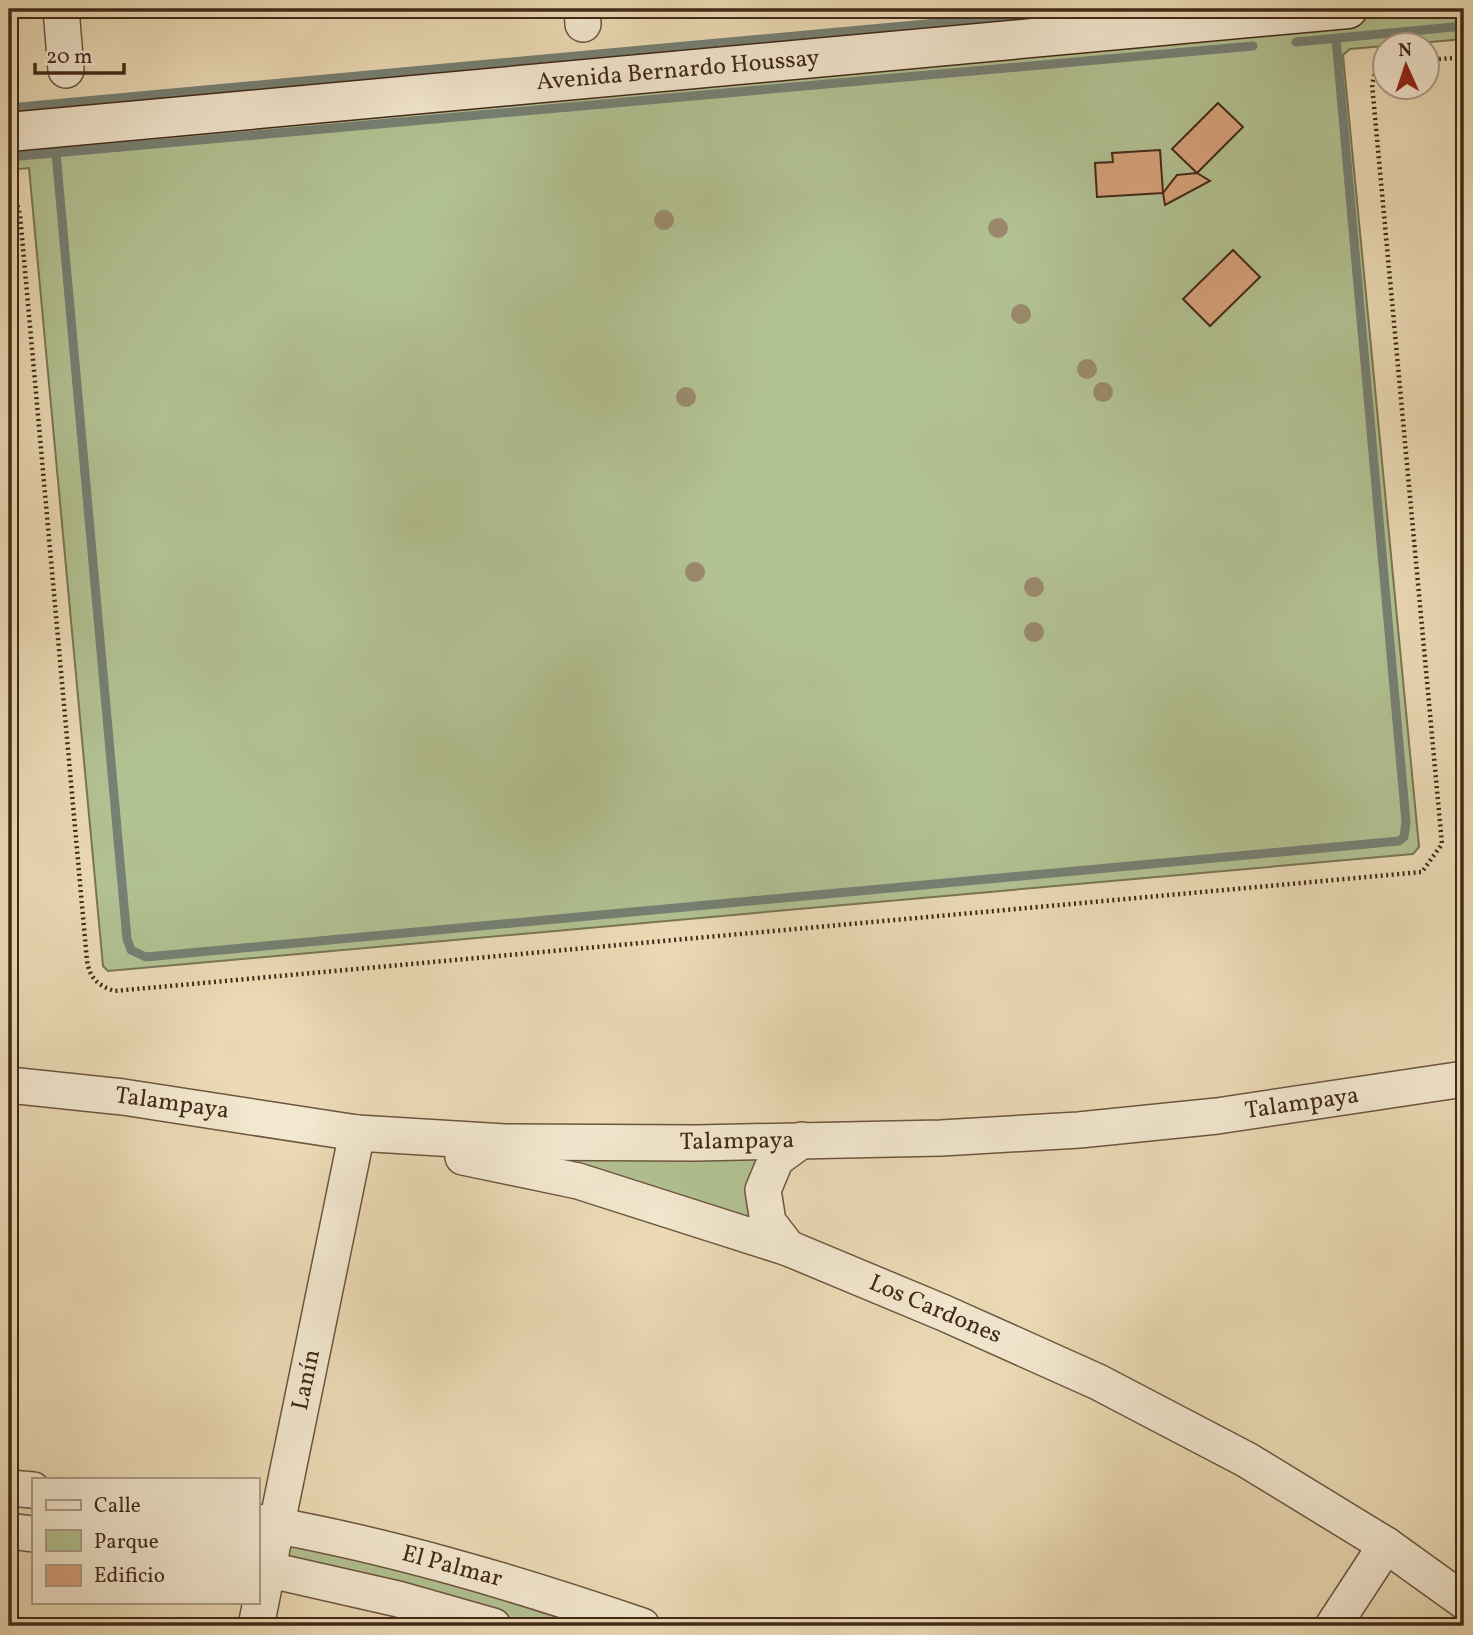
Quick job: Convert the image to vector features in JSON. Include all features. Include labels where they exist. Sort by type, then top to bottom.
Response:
[{"type":"main road","name":"Avenida Bernardo Houssay","points":[[9,132],[1348,9]]},
{"type":"street","points":[[61,9],[66,70]]},
{"type":"street","name":"Talampaya","points":[[9,1085],[124,1097],[357,1133],[505,1142],[696,1143],[941,1138],[1079,1130],[1230,1114],[1464,1079]]},
{"type":"street","name":"Los Cardones","points":[[357,1133],[578,1181],[788,1248],[944,1313],[1098,1382],[1247,1460],[1386,1545],[1464,1601]]},
{"type":"street","name":"Lanín","points":[[259,1597],[267,1523],[357,1133]]},
{"type":"street","points":[[788,1248],[768,1222],[763,1190],[776,1159],[802,1140]]},
{"type":"street","points":[[9,1488],[32,1490]]},
{"type":"street","name":"El Palmar","points":[[267,1523],[411,1555],[543,1592],[642,1626]]},
{"type":"street","points":[[9,1531],[32,1534]]},
{"type":"street","points":[[1333,1626],[1386,1545]]},
{"type":"street","name":"El Palmar","points":[[262,1568],[398,1599],[493,1626]]},
{"type":"street","name":"Lanín","points":[[256,1626],[258,1604]]},
{"type":"path","points":[[1442,59],[1464,57]]},
{"type":"path","points":[[9,192],[16,200],[20,215],[86,961],[89,974],[100,986],[114,991],[1422,872],[1442,844],[1374,102]]},
{"type":"green space","points":[[1348,9],[1464,9],[1464,39],[1442,41],[1442,32],[1372,32],[1372,47],[1350,49],[1343,55],[1419,847],[1413,854],[108,971],[103,966],[29,168],[9,170],[9,132]]},
{"type":"green space","points":[[505,1142],[776,1159],[788,1248]]},
{"type":"green space","points":[[277,1525],[642,1626],[493,1626],[266,1569]]},
{"type":"building","points":[[1218,103],[1243,127],[1197,173],[1172,149]]},
{"type":"building","points":[[1160,150],[1163,193],[1097,197],[1095,163],[1113,162],[1112,153]]},
{"type":"building","points":[[1197,173],[1210,181],[1165,205],[1163,193],[1177,175]]},
{"type":"building","points":[[1233,250],[1260,277],[1210,326],[1183,299]]},
{"type":"waterway","points":[[9,108],[1088,9]]},
{"type":"waterway","points":[[1296,42],[1464,26]]},
{"type":"waterway","points":[[56,153],[127,939],[131,950],[146,957],[1399,841],[1404,837],[1406,822],[1336,39]]},
{"type":"waterway","points":[[9,157],[1253,46]]}]
